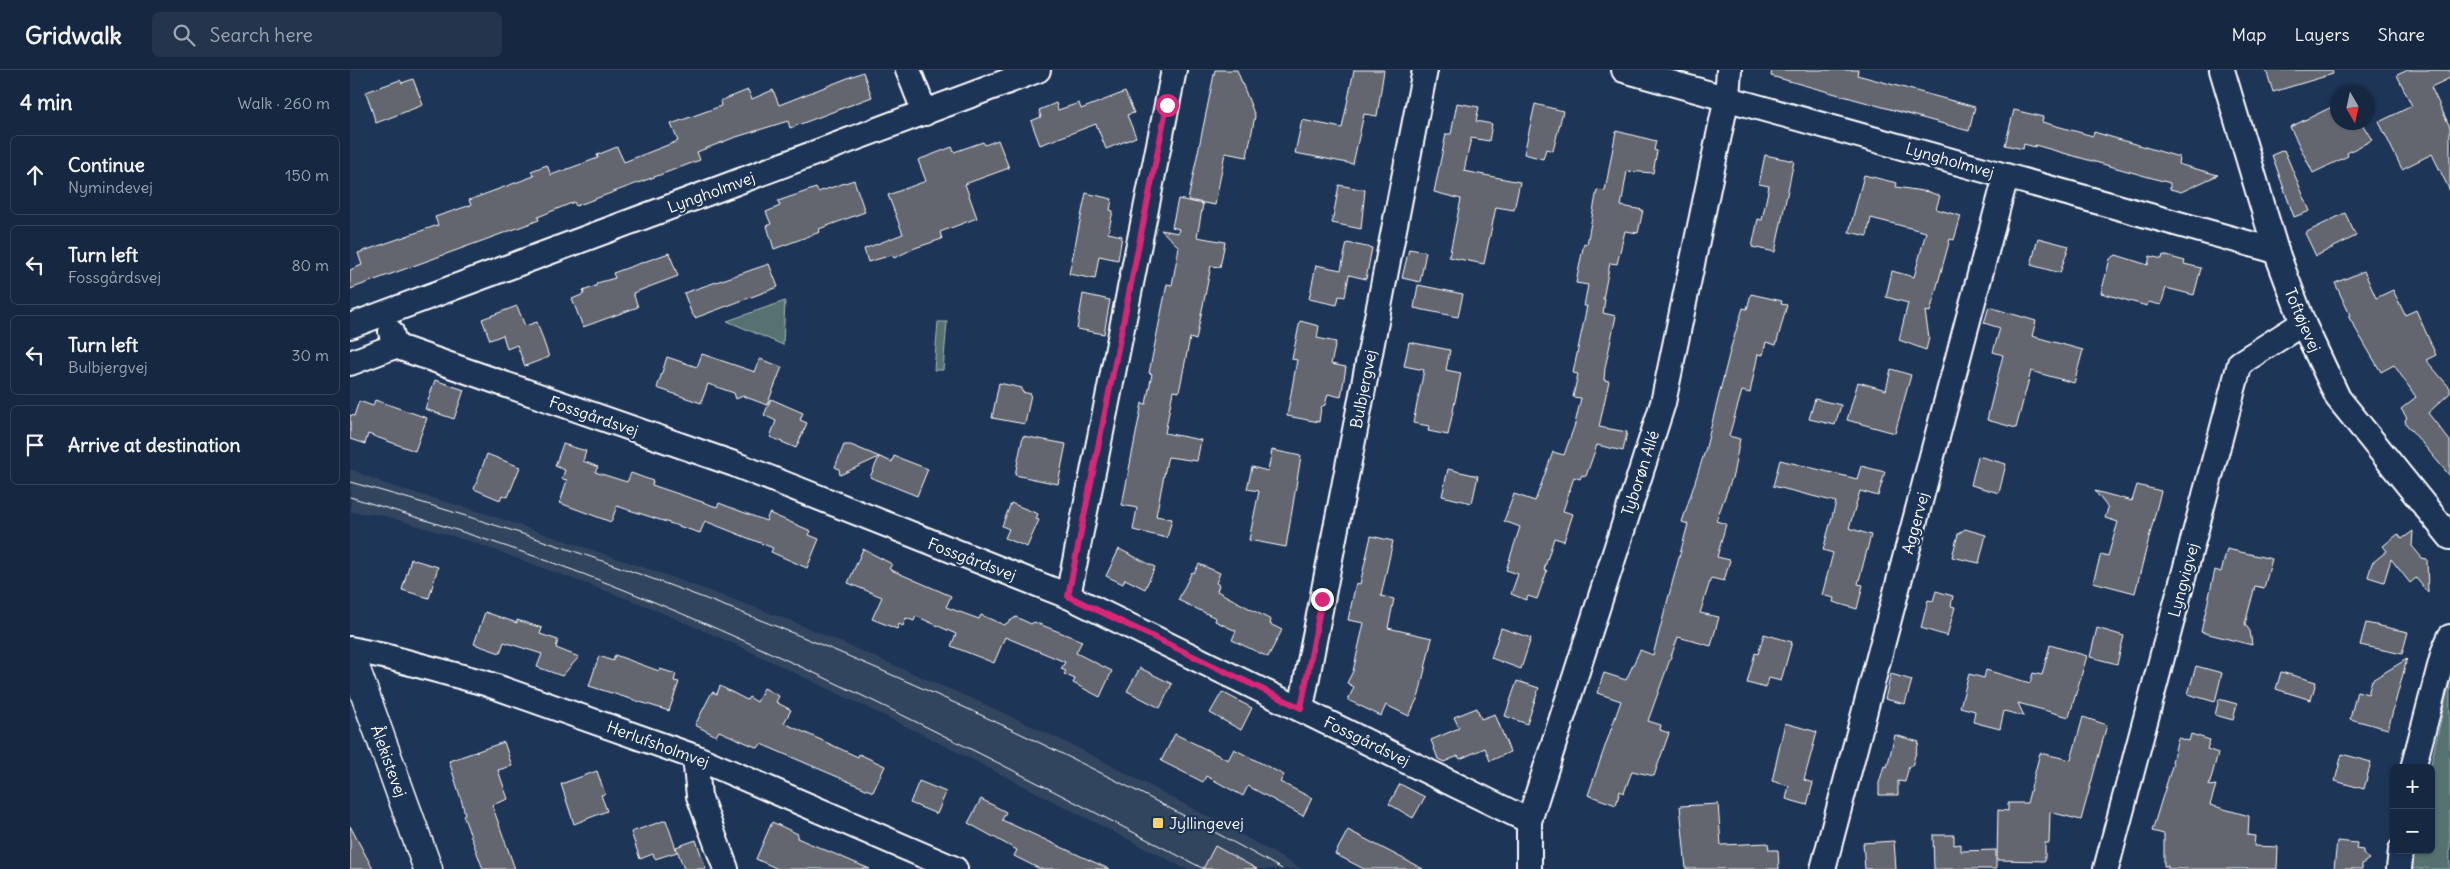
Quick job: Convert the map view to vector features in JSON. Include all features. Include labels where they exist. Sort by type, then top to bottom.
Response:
[{"type":"street","points":[[908,70],[924,113]]},
{"type":"street","name":"Lyngholmvej","points":[[350,326],[1038,70]]},
{"type":"street","points":[[1068,596],[1174,70]]},
{"type":"street","name":"Bulbjergvej","points":[[1301,708],[1425,70]]},
{"type":"street","name":"Lyngholmvej","points":[[1624,70],[2006,176],[2279,260]]},
{"type":"street","name":"Tyborøn Allé","points":[[1529,869],[1528,821],[1663,403],[1727,98],[1729,70]]},
{"type":"street","name":"Toftøjevej","points":[[2222,70],[2279,260],[2302,323],[2338,398],[2450,537]]},
{"type":"street","name":"Aggervej","points":[[1823,869],[2006,176]]},
{"type":"street","points":[[350,363],[395,346],[385,314]]},
{"type":"street","name":"Lyngvigvej","points":[[2106,869],[2240,363],[2302,323]]},
{"type":"street","name":"Fossgårdsvej","points":[[395,346],[734,464],[1068,596],[1301,708],[1528,821]]},
{"type":"street","points":[[2414,764],[2444,651],[2450,637]]},
{"type":"street","name":"Herlufsholmvej","points":[[350,651],[388,657],[485,684],[696,756],[955,869]]},
{"type":"street","name":"Ålekistevej","points":[[350,651],[428,869]]},
{"type":"street","points":[[696,756],[699,796],[726,869]]},
{"type":"street","points":[[2399,869],[2401,854]]},
{"type":"shaded area","points":[[350,469],[388,485],[484,513],[657,572],[789,620],[982,703],[1076,747],[1226,826],[1302,869],[1186,869],[918,732],[739,646],[644,605],[475,543],[382,515],[351,512]]},
{"type":"green space","points":[[785,301],[783,345],[727,321]]},
{"type":"green space","points":[[938,322],[947,322],[943,370],[934,370]]},
{"type":"green space","points":[[2450,679],[2450,869],[2408,869],[2411,854],[2435,854],[2435,764],[2431,764]]},
{"type":"building","points":[[1215,70],[1237,70],[1255,116],[1247,157],[1225,153],[1215,205],[1188,200]]},
{"type":"building","points":[[1354,70],[1384,70],[1377,116],[1364,114],[1353,164],[1295,153],[1302,120],[1342,128]]},
{"type":"building","points":[[1772,70],[1858,70],[1857,75],[1975,107],[1969,131],[1771,76]]},
{"type":"building","points":[[2266,70],[2332,70],[2333,74],[2273,92]]},
{"type":"building","points":[[2408,70],[2450,70],[2450,78],[2431,87],[2450,127],[2450,191],[2432,154],[2402,169],[2379,122],[2412,106],[2397,75]]},
{"type":"building","points":[[863,72],[872,97],[790,128],[788,121],[733,138],[697,152],[700,160],[576,206],[574,202],[538,217],[539,220],[350,289],[350,270],[362,265],[358,253],[438,225],[435,217],[471,205],[469,200],[534,176],[531,171],[547,165],[551,175],[598,158],[597,155],[617,147],[624,162],[678,141],[671,124],[721,106],[720,101],[748,90],[752,99],[773,90],[779,105]]},
{"type":"building","points":[[413,79],[423,105],[376,123],[366,92],[400,80],[402,83]]},
{"type":"building","points":[[1125,92],[1134,113],[1127,115],[1136,137],[1106,149],[1096,124],[1040,145],[1031,121],[1041,117],[1039,110],[1056,103],[1058,110],[1079,103],[1081,109]]},
{"type":"building","points":[[1457,103],[1479,107],[1476,121],[1492,124],[1489,141],[1471,138],[1464,171],[1520,182],[1514,210],[1496,207],[1484,264],[1449,257],[1461,199],[1434,192],[1446,134],[1451,134]]},
{"type":"building","points":[[1535,104],[1563,111],[1553,151],[1546,149],[1543,159],[1524,154]]},
{"type":"building","points":[[2330,108],[2330,130],[2366,130],[2372,140],[2347,153],[2348,156],[2313,173],[2290,127]]},
{"type":"building","points":[[2014,110],[2043,117],[2042,122],[2093,136],[2094,132],[2179,157],[2178,164],[2218,175],[2181,192],[2170,189],[2170,183],[2035,145],[2035,147],[2024,144],[2023,149],[2005,145]]},
{"type":"building","points":[[1616,131],[1656,141],[1654,150],[1657,151],[1653,173],[1627,171],[1621,206],[1643,210],[1638,233],[1625,231],[1617,264],[1610,263],[1603,299],[1605,299],[1603,313],[1616,316],[1605,368],[1604,380],[1609,381],[1599,427],[1627,432],[1623,451],[1597,445],[1586,476],[1582,475],[1580,479],[1574,477],[1563,511],[1573,514],[1564,541],[1554,538],[1544,570],[1547,571],[1537,599],[1528,596],[1526,600],[1511,594],[1518,574],[1506,570],[1520,527],[1504,521],[1514,494],[1535,501],[1553,452],[1564,455],[1575,424],[1581,398],[1573,397],[1578,374],[1573,373],[1587,306],[1584,306],[1588,285],[1576,283],[1584,243],[1587,244],[1597,190],[1605,191]]},
{"type":"building","points":[[998,140],[1009,168],[965,184],[977,218],[940,232],[942,239],[915,248],[894,258],[892,255],[868,262],[864,249],[903,234],[888,195],[926,181],[918,160],[952,147],[954,152],[983,142],[985,145]]},
{"type":"building","points":[[2284,150],[2310,211],[2294,217],[2272,155]]},
{"type":"building","points":[[1765,155],[1794,161],[1775,252],[1752,247],[1758,219],[1762,220],[1769,186],[1759,184]]},
{"type":"building","points":[[1864,175],[1897,183],[1896,187],[1929,192],[1940,196],[1936,209],[1961,216],[1954,240],[1950,239],[1930,312],[1925,311],[1929,338],[1926,350],[1899,340],[1908,303],[1886,297],[1892,271],[1914,277],[1926,232],[1871,218],[1867,236],[1849,232]]},
{"type":"building","points":[[854,180],[865,212],[819,229],[820,232],[774,249],[767,226],[771,224],[766,212],[780,206],[778,201],[816,188],[818,192]]},
{"type":"building","points":[[1339,185],[1365,190],[1361,229],[1332,223]]},
{"type":"building","points":[[1086,193],[1112,199],[1110,210],[1113,211],[1108,233],[1122,236],[1118,260],[1099,256],[1095,279],[1069,274]]},
{"type":"building","points":[[1178,199],[1203,204],[1197,237],[1225,242],[1220,267],[1211,266],[1196,340],[1190,338],[1179,392],[1173,391],[1165,433],[1201,440],[1197,461],[1168,457],[1156,516],[1172,519],[1167,538],[1133,530],[1137,508],[1122,505],[1142,403],[1146,404],[1152,374],[1149,373],[1167,284],[1172,285],[1179,247],[1161,230],[1178,233],[1179,229],[1172,227]]},
{"type":"building","points":[[2345,213],[2356,236],[2316,256],[2305,233]]},
{"type":"building","points":[[2038,238],[2069,246],[2060,273],[2031,265]]},
{"type":"building","points":[[1347,243],[1372,248],[1366,279],[1349,275],[1345,297],[1339,296],[1337,305],[1309,299],[1316,265],[1341,270]]},
{"type":"building","points":[[1409,249],[1426,252],[1420,282],[1402,278]]},
{"type":"building","points":[[669,253],[678,276],[633,293],[638,307],[583,327],[572,299],[584,294],[583,291],[596,286],[597,283],[615,278],[613,273]]},
{"type":"building","points":[[2116,255],[2148,265],[2150,256],[2162,259],[2163,255],[2185,261],[2184,264],[2201,268],[2194,295],[2166,288],[2161,305],[2148,302],[2147,306],[2101,293],[2110,259]]},
{"type":"building","points":[[769,264],[778,287],[695,318],[684,293]]},
{"type":"building","points":[[2364,271],[2376,298],[2393,290],[2405,315],[2416,310],[2436,355],[2426,360],[2450,388],[2450,393],[2428,413],[2450,441],[2450,476],[2406,424],[2405,420],[2407,418],[2401,409],[2416,397],[2394,365],[2381,372],[2348,316],[2350,315],[2335,283]]},
{"type":"building","points":[[1418,285],[1463,294],[1458,317],[1414,308]]},
{"type":"building","points":[[1083,294],[1110,300],[1104,334],[1077,329]]},
{"type":"building","points":[[1751,294],[1782,301],[1781,304],[1787,305],[1776,345],[1766,342],[1763,355],[1758,354],[1750,393],[1742,391],[1729,436],[1740,439],[1733,475],[1716,521],[1726,524],[1717,557],[1730,560],[1724,581],[1711,578],[1700,613],[1719,617],[1711,646],[1678,637],[1648,721],[1661,725],[1660,730],[1669,733],[1654,776],[1632,771],[1624,793],[1620,791],[1616,805],[1588,795],[1621,701],[1597,693],[1604,673],[1626,680],[1640,650],[1653,655],[1688,524],[1682,522],[1705,451],[1731,347],[1743,308],[1747,309]]},
{"type":"building","points":[[517,306],[525,326],[537,322],[549,357],[525,366],[517,345],[507,349],[503,335],[490,340],[482,319]]},
{"type":"building","points":[[1989,307],[2036,321],[2032,336],[2083,350],[2074,383],[2031,371],[2016,428],[1987,420],[2003,355],[1993,352],[2000,328],[1984,323]]},
{"type":"building","points":[[1300,321],[1319,326],[1317,338],[1336,342],[1331,364],[1346,367],[1341,397],[1328,394],[1325,405],[1321,407],[1319,422],[1287,416],[1297,360],[1292,359]]},
{"type":"building","points":[[1409,342],[1450,350],[1446,370],[1461,373],[1448,435],[1428,431],[1429,426],[1413,423],[1424,370],[1404,366]]},
{"type":"building","points":[[702,354],[755,372],[760,359],[782,367],[767,405],[743,396],[736,399],[734,393],[708,384],[701,403],[657,388],[667,357],[697,367]]},
{"type":"building","points":[[1891,369],[1911,375],[1895,433],[1847,420],[1858,382],[1886,390]]},
{"type":"building","points":[[435,380],[464,390],[454,419],[425,409]]},
{"type":"building","points":[[999,383],[1022,388],[1022,392],[1031,394],[1025,424],[992,418]]},
{"type":"building","points":[[771,399],[803,413],[800,420],[807,423],[796,448],[770,437],[776,421],[764,415]]},
{"type":"building","points":[[1815,399],[1841,405],[1835,425],[1809,419]]},
{"type":"building","points":[[375,400],[427,418],[415,451],[368,434],[365,444],[350,439],[350,415],[354,416],[359,401],[373,406]]},
{"type":"building","points":[[1023,436],[1066,444],[1058,484],[1015,475]]},
{"type":"building","points":[[563,444],[586,451],[583,461],[598,467],[595,472],[627,482],[631,473],[653,481],[652,485],[717,507],[719,503],[766,521],[769,513],[811,531],[809,535],[819,539],[807,568],[771,552],[773,548],[705,521],[700,533],[617,506],[611,522],[560,503],[567,480],[562,479],[565,470],[555,466]]},
{"type":"building","points":[[844,445],[851,445],[892,462],[894,456],[928,469],[917,496],[870,477],[879,457],[840,475],[839,469],[835,467]]},
{"type":"building","points":[[1272,450],[1301,456],[1286,547],[1249,540],[1259,491],[1247,489],[1252,467],[1268,471]]},
{"type":"building","points":[[487,454],[520,467],[508,497],[502,495],[500,500],[474,489]]},
{"type":"building","points":[[1978,456],[2006,464],[1999,493],[1971,485]]},
{"type":"building","points":[[1780,460],[1857,479],[1861,466],[1885,472],[1878,496],[1860,491],[1849,528],[1871,535],[1858,584],[1863,585],[1857,609],[1833,602],[1834,598],[1822,595],[1833,553],[1823,550],[1836,502],[1773,486]]},
{"type":"building","points":[[1448,469],[1478,476],[1472,503],[1442,496]]},
{"type":"building","points":[[2137,485],[2161,491],[2135,593],[2093,582],[2101,554],[2108,556],[2118,522],[2105,518],[2108,508],[2095,491],[2132,501]]},
{"type":"building","points":[[1011,503],[1038,514],[1036,519],[1039,520],[1027,547],[1005,538],[1009,529],[1002,526]]},
{"type":"building","points":[[1965,529],[1986,535],[1979,563],[1952,557],[1958,534]]},
{"type":"building","points":[[2413,531],[2412,546],[2422,558],[2427,559],[2428,593],[2416,578],[2410,583],[2391,559],[2384,582],[2368,577],[2372,563],[2387,551],[2383,546],[2398,534],[2402,539]]},
{"type":"building","points":[[1371,536],[1393,541],[1381,596],[1394,599],[1388,628],[1432,638],[1419,695],[1409,716],[1386,705],[1381,716],[1348,700],[1354,687],[1347,683],[1353,671],[1364,623],[1348,620],[1356,583],[1360,584]]},
{"type":"building","points":[[863,549],[892,564],[889,569],[951,596],[946,607],[979,619],[981,615],[1004,625],[1016,617],[1082,641],[1076,653],[1112,671],[1100,697],[1073,683],[1075,679],[1064,674],[1066,671],[1061,669],[1065,662],[1005,637],[994,663],[951,646],[956,634],[916,616],[914,621],[906,618],[903,626],[899,624],[897,629],[872,619],[882,597],[848,583]]},
{"type":"building","points":[[1119,549],[1155,567],[1145,589],[1125,579],[1123,584],[1106,576]]},
{"type":"building","points":[[2227,549],[2272,559],[2264,588],[2255,586],[2245,624],[2250,631],[2252,645],[2201,632],[2215,570],[2221,572]]},
{"type":"building","points":[[411,559],[438,567],[429,598],[402,590]]},
{"type":"building","points":[[1199,564],[1220,573],[1216,583],[1219,585],[1217,591],[1271,620],[1270,624],[1282,630],[1268,657],[1232,640],[1236,631],[1215,621],[1216,618],[1178,600],[1192,572],[1194,573]]},
{"type":"building","points":[[1936,591],[1953,596],[1951,606],[1955,607],[1947,636],[1921,628],[1928,600],[1933,601]]},
{"type":"building","points":[[485,612],[517,623],[517,620],[542,628],[540,634],[558,640],[556,648],[579,657],[562,676],[537,667],[542,654],[504,642],[500,653],[474,644]]},
{"type":"building","points":[[2366,623],[2408,632],[2402,654],[2360,645]]},
{"type":"building","points":[[1501,628],[1531,638],[1521,669],[1491,658]]},
{"type":"building","points":[[2097,628],[2124,636],[2117,664],[2090,657]]},
{"type":"building","points":[[1764,634],[1792,642],[1781,681],[1769,678],[1766,688],[1747,683],[1755,653],[1758,654]]},
{"type":"building","points":[[2050,645],[2087,656],[2069,717],[2018,703],[2024,716],[2004,711],[2000,729],[1973,722],[1975,711],[1960,707],[1969,674],[1984,678],[1986,670],[2030,683],[2033,673],[2042,675]]},
{"type":"building","points":[[615,655],[659,671],[660,669],[676,674],[674,681],[679,682],[669,711],[589,686],[599,656],[613,661]]},
{"type":"building","points":[[2407,659],[2388,729],[2350,719],[2357,691],[2368,694],[2372,680]]},
{"type":"building","points":[[2196,666],[2222,673],[2215,702],[2188,694]]},
{"type":"building","points":[[1140,668],[1172,684],[1160,708],[1127,691]]},
{"type":"building","points":[[2281,672],[2316,682],[2311,700],[2276,689]]},
{"type":"building","points":[[1891,674],[1912,680],[1905,704],[1885,699]]},
{"type":"building","points":[[1517,681],[1539,688],[1527,724],[1505,716]]},
{"type":"building","points":[[720,686],[747,700],[749,697],[757,702],[764,688],[779,696],[776,702],[791,710],[784,723],[858,757],[859,754],[885,766],[873,792],[761,744],[758,748],[719,731],[716,736],[695,725],[712,692],[717,694]]},
{"type":"building","points":[[1222,692],[1252,708],[1241,730],[1210,713]]},
{"type":"building","points":[[2219,699],[2237,704],[2233,720],[2215,715]]},
{"type":"building","points":[[1477,708],[1481,719],[1495,714],[1510,752],[1490,761],[1485,748],[1460,759],[1458,756],[1444,762],[1438,759],[1431,740],[1459,728],[1454,717]]},
{"type":"building","points":[[2083,717],[2107,725],[2081,820],[2050,812],[2049,843],[2045,843],[2045,861],[1997,860],[1998,810],[2008,811],[2008,803],[2027,803],[2040,753],[2071,760]]},
{"type":"building","points":[[1785,723],[1817,732],[1804,780],[1813,783],[1807,805],[1786,799],[1789,786],[1772,781]]},
{"type":"building","points":[[1175,734],[1228,760],[1234,749],[1284,775],[1280,782],[1312,798],[1303,816],[1248,786],[1243,796],[1206,776],[1203,782],[1161,761]]},
{"type":"building","points":[[2191,734],[2210,740],[2207,749],[2218,753],[2209,786],[2216,785],[2210,805],[2249,816],[2248,835],[2255,836],[2254,846],[2278,847],[2277,869],[2168,869],[2168,866],[2164,866],[2164,834],[2152,831],[2173,763],[2178,738],[2189,741]]},
{"type":"building","points":[[1895,735],[1919,742],[1912,766],[1909,766],[1905,782],[1898,781],[1898,795],[1879,795],[1879,783],[1884,766],[1887,767]]},
{"type":"building","points":[[504,742],[512,766],[498,770],[508,799],[492,805],[515,869],[483,869],[463,815],[465,814],[449,761]]},
{"type":"building","points":[[2342,754],[2371,762],[2364,789],[2335,781]]},
{"type":"building","points":[[597,771],[605,794],[601,795],[607,811],[574,824],[561,784]]},
{"type":"building","points":[[919,781],[946,792],[937,814],[910,803]]},
{"type":"building","points":[[1400,784],[1425,797],[1413,818],[1389,804]]},
{"type":"building","points":[[981,799],[1006,812],[1002,820],[1109,869],[1040,869],[1014,856],[1017,850],[968,823]]},
{"type":"building","points":[[1718,804],[1721,845],[1768,843],[1769,850],[1778,850],[1779,869],[1686,869],[1680,806]]},
{"type":"building","points":[[666,820],[677,852],[655,859],[653,854],[640,859],[631,832]]},
{"type":"building","points":[[772,822],[798,834],[797,838],[870,869],[778,869],[756,859]]},
{"type":"building","points":[[350,826],[373,869],[350,869]]},
{"type":"building","points":[[1348,830],[1423,869],[1364,869],[1335,854]]},
{"type":"building","points":[[1933,835],[1954,835],[1954,845],[1961,844],[1961,851],[1996,850],[1996,869],[1934,869]]},
{"type":"building","points":[[696,840],[706,869],[684,869],[676,847]]},
{"type":"building","points":[[1894,841],[1896,869],[1865,869],[1863,843]]},
{"type":"building","points":[[2337,841],[2357,843],[2356,849],[2363,850],[2363,854],[2369,859],[2362,864],[2362,869],[2334,869]]},
{"type":"building","points":[[1215,846],[1257,869],[1203,869]]},
{"type":"tram line","points":[[350,482],[472,518],[592,557],[710,600],[828,647],[1058,752],[1171,809],[1282,869]]},
{"type":"tram line","points":[[350,497],[537,557],[610,584],[718,629],[928,728],[1204,869]]},
{"type":"place","name":"Jyllingevej","points":[[1158,823]]},
{"type":"route","points":[[1167,105],[1068,596],[1301,708],[1322,599]]}]
